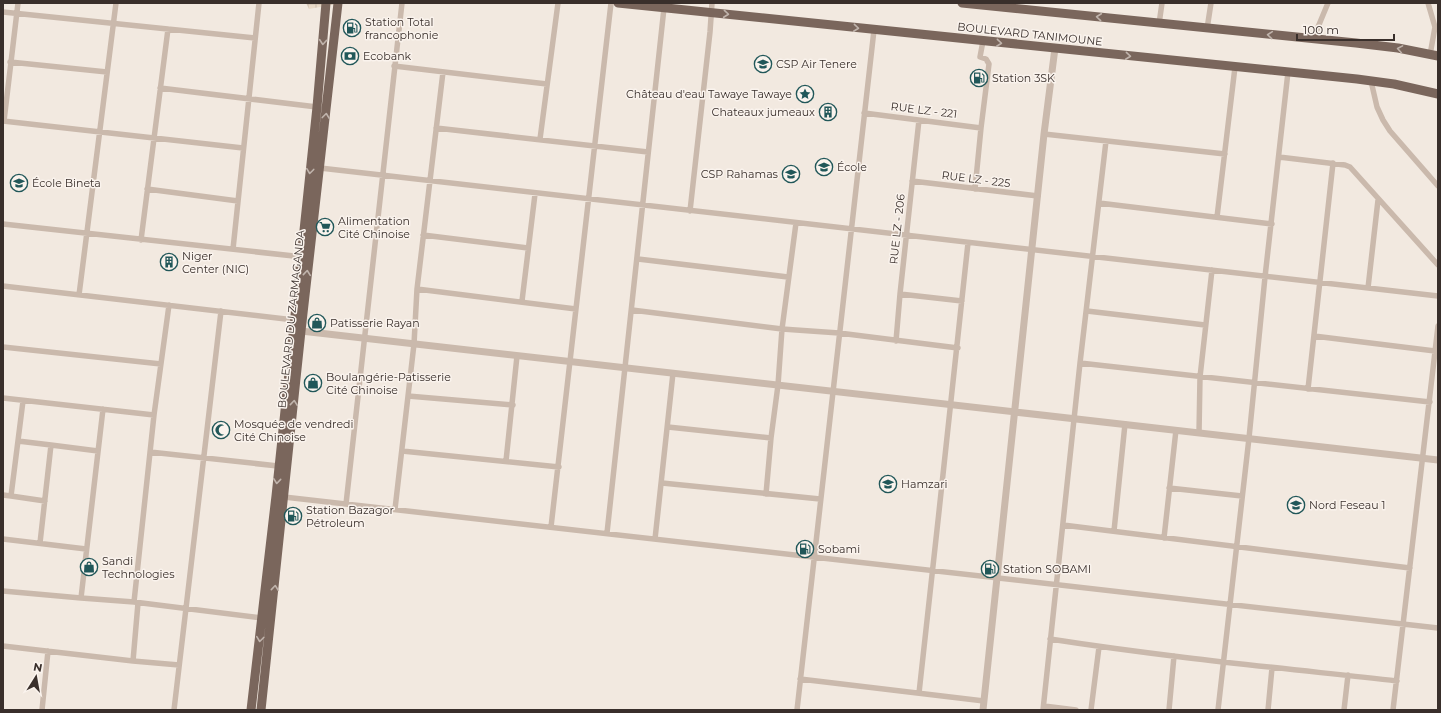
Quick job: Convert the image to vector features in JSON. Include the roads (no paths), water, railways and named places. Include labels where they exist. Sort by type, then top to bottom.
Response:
[{"type":"main road","name":"BOULEVARD DU ZARMAGANDA","points":[[261,710],[278,516],[278,466],[294,320],[305,257],[314,221],[338,3]]},
{"type":"main road","name":"BOULEVARD TANIMOUNE","points":[[618,3],[664,8],[711,8],[874,30],[1371,81],[1415,88],[1438,94]]},
{"type":"main road","points":[[962,3],[1020,6],[1159,24],[1433,52]]},
{"type":"main road","name":"BOULEVARD DU ZARMAGANDA","points":[[251,710],[262,618],[278,516],[284,497],[301,331],[305,257],[304,220],[317,107],[326,4]]},
{"type":"main road","points":[[304,220],[314,221]]},
{"type":"street","points":[[18,3],[3,121],[243,148]]},
{"type":"street","points":[[79,295],[116,3]]},
{"type":"street","points":[[233,249],[258,3]]},
{"type":"street","points":[[346,504],[402,3]]},
{"type":"street","points":[[540,139],[558,3]]},
{"type":"street","points":[[551,527],[571,362],[610,3]]},
{"type":"street","points":[[1159,24],[1162,3]]},
{"type":"street","points":[[1207,29],[1211,3]]},
{"type":"street","points":[[1313,39],[1328,3]]},
{"type":"street","points":[[1428,3],[1437,27],[1434,34],[1433,52]]},
{"type":"street","points":[[607,533],[638,259],[642,205],[664,8]]},
{"type":"street","points":[[690,211],[710,32],[711,8]]},
{"type":"street","points":[[3,12],[255,38]]},
{"type":"street","points":[[141,240],[168,29]]},
{"type":"street","points":[[796,710],[874,30]]},
{"type":"street","points":[[975,189],[989,64],[986,59],[980,57],[983,41]]},
{"type":"street","points":[[983,710],[1044,134],[1056,48]]},
{"type":"street","points":[[10,62],[107,72]]},
{"type":"street","points":[[394,66],[548,84]]},
{"type":"street","points":[[1217,217],[1236,67]]},
{"type":"street","points":[[395,509],[414,344],[417,289],[443,72]]},
{"type":"street","points":[[1218,710],[1288,72]]},
{"type":"street","points":[[1371,81],[1377,107],[1387,126],[1438,186]]},
{"type":"street","points":[[160,88],[248,100],[317,107]]},
{"type":"street","name":"RUE LZ - 221","points":[[864,113],[981,128]]},
{"type":"street","name":"RUE LZ - 206","points":[[896,340],[919,120]]},
{"type":"street","points":[[436,128],[648,152]]},
{"type":"street","points":[[1044,134],[1225,154]]},
{"type":"street","points":[[1076,710],[1043,708],[1080,363],[1106,141]]},
{"type":"street","points":[[1279,157],[1333,163],[1350,167],[1378,200],[1438,265]]},
{"type":"street","points":[[1308,389],[1333,163]]},
{"type":"street","points":[[320,168],[430,182],[1438,296]]},
{"type":"street","name":"RUE LZ - 225","points":[[912,181],[1038,196]]},
{"type":"street","points":[[147,189],[238,201]]},
{"type":"street","points":[[522,301],[535,194]]},
{"type":"street","points":[[1368,288],[1378,200]]},
{"type":"street","points":[[1099,203],[1272,224]]},
{"type":"street","points":[[766,494],[778,385],[782,329],[796,223]]},
{"type":"street","points":[[3,224],[305,257]]},
{"type":"street","points":[[423,235],[528,248]]},
{"type":"street","points":[[919,693],[958,348],[968,243]]},
{"type":"street","points":[[638,259],[788,277]]},
{"type":"street","points":[[1198,433],[1200,377],[1212,270]]},
{"type":"street","points":[[3,286],[294,320]]},
{"type":"street","points":[[417,289],[576,308]]},
{"type":"street","points":[[900,294],[962,302]]},
{"type":"street","points":[[133,661],[136,602],[150,452],[169,305]]},
{"type":"street","points":[[632,310],[782,329],[839,333],[958,348]]},
{"type":"street","points":[[174,710],[222,311]]},
{"type":"street","points":[[1087,311],[1205,325]]},
{"type":"street","points":[[1394,710],[1438,326]]},
{"type":"street","points":[[301,331],[1438,460]]},
{"type":"street","points":[[1314,336],[1435,351]]},
{"type":"street","points":[[3,347],[161,364]]},
{"type":"street","points":[[506,461],[517,356]]},
{"type":"street","points":[[1080,363],[1430,402]]},
{"type":"street","points":[[655,539],[673,373]]},
{"type":"street","points":[[408,396],[513,405]]},
{"type":"street","points":[[3,398],[154,415]]},
{"type":"street","points":[[11,496],[23,400]]},
{"type":"street","points":[[81,598],[103,409]]},
{"type":"street","points":[[1114,531],[1125,424]]},
{"type":"street","points":[[668,427],[771,438]]},
{"type":"street","points":[[1164,538],[1176,430]]},
{"type":"street","points":[[18,441],[98,452]]},
{"type":"street","points":[[40,543],[51,446]]},
{"type":"street","points":[[402,451],[559,467]]},
{"type":"street","points":[[150,452],[278,466]]},
{"type":"street","points":[[662,483],[820,499]]},
{"type":"street","points":[[1170,488],[1242,496]]},
{"type":"street","points":[[3,495],[45,501]]},
{"type":"street","points":[[284,497],[1438,628]]},
{"type":"street","points":[[1063,525],[1410,568]]},
{"type":"street","points":[[3,539],[86,549]]},
{"type":"street","points":[[3,591],[136,602],[262,618]]},
{"type":"street","points":[[1050,640],[1272,668],[1397,681]]},
{"type":"street","points":[[3,646],[179,665]]},
{"type":"street","points":[[1092,710],[1098,647]]},
{"type":"street","points":[[42,710],[48,651]]},
{"type":"street","points":[[1169,710],[1174,656]]},
{"type":"street","points":[[1268,710],[1272,668]]},
{"type":"street","points":[[1344,710],[1348,675]]},
{"type":"street","points":[[800,679],[984,701]]},
{"type":"place","name":"Station Total francophonie","points":[[352,28]]},
{"type":"place","name":"Ecobank","points":[[350,56]]},
{"type":"place","name":"CSP Air Tenere","points":[[763,64]]},
{"type":"place","name":"Station 3SK","points":[[979,78]]},
{"type":"place","name":"Château d'eau Tawaye Tawaye","points":[[805,94]]},
{"type":"place","name":"Chateaux jumeaux","points":[[828,112]]},
{"type":"place","name":"École","points":[[824,167]]},
{"type":"place","name":"CSP Rahamas","points":[[791,174]]},
{"type":"place","name":"École Bineta","points":[[19,183]]},
{"type":"place","name":"Alimentation Cité Chinoise","points":[[325,227]]},
{"type":"place","name":"Niger Center (NIC)","points":[[169,262]]},
{"type":"place","name":"Patisserie Rayan","points":[[317,323]]},
{"type":"place","name":"Boulangérie-Patisserie Cité Chinoise","points":[[313,383]]},
{"type":"place","name":"Mosquée de vendredi Cité Chinoise","points":[[221,430]]},
{"type":"place","name":"Hamzari","points":[[888,484]]},
{"type":"place","name":"Nord Feseau 1","points":[[1296,505]]},
{"type":"place","name":"Station Bazagor Pétroleum","points":[[293,516]]},
{"type":"place","name":"Sobami","points":[[805,549]]},
{"type":"place","name":"Sandi Technologies","points":[[89,567]]},
{"type":"place","name":"Station SOBAMI","points":[[990,569]]}]
